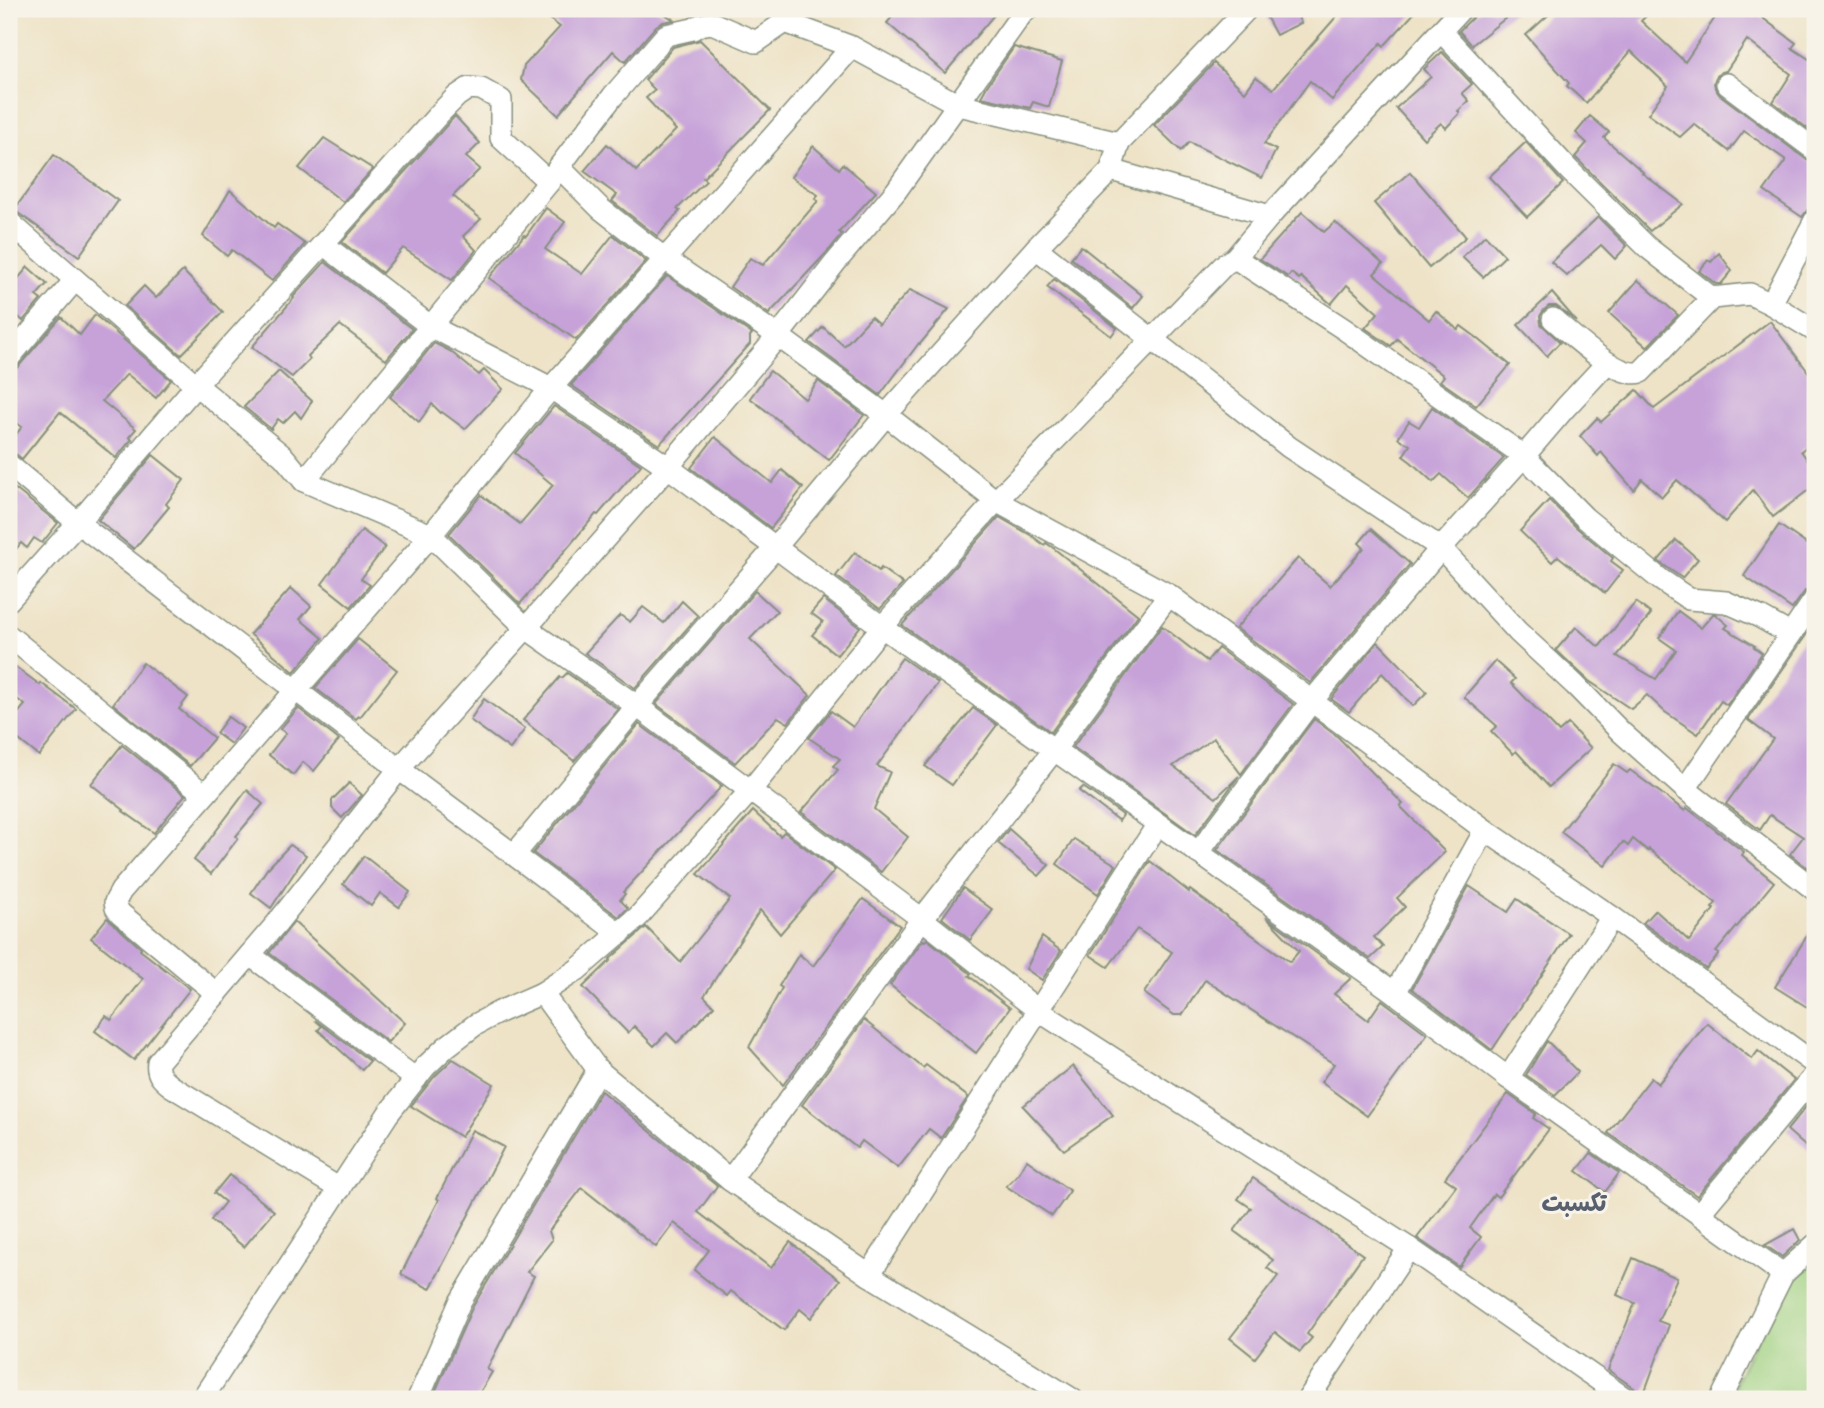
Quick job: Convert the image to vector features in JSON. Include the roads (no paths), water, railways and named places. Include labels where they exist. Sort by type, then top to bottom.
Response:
[{"type":"street","points":[[340,1189],[171,1086],[161,1078],[158,1062],[277,923],[399,769],[668,467],[778,336],[896,191],[1021,15],[1028,9]]},
{"type":"street","points":[[514,855],[636,706],[775,548],[886,415],[1036,248],[1111,170],[1119,142],[1247,9]]},
{"type":"street","points":[[202,1399],[388,1114],[416,1079],[446,1047],[475,1025],[542,993],[576,970],[638,917],[750,791],[882,628],[996,501],[1225,264],[1235,258],[1459,9]]},
{"type":"street","points":[[304,481],[554,175],[613,96],[666,35],[712,23],[756,42],[790,15],[959,104],[1119,142]]},
{"type":"street","points":[[1441,31],[1617,218],[1647,247],[1712,298]]},
{"type":"street","points":[[216,994],[121,914],[115,902],[121,891],[431,535],[551,388],[852,47]]},
{"type":"street","points":[[1727,84],[1815,149]]},
{"type":"street","points":[[9,600],[196,385],[440,113],[468,88],[481,89],[501,100],[501,138],[601,209],[665,259],[778,336],[886,415],[996,501],[1169,596],[1485,830],[1612,917],[1815,1064]]},
{"type":"street","points":[[1111,170],[1270,216]]},
{"type":"street","points":[[1771,304],[1815,220]]},
{"type":"street","points":[[9,222],[196,385],[283,456],[304,481],[431,535],[526,628],[636,706],[922,919],[1039,1011],[1409,1248],[1626,1399]]},
{"type":"street","points":[[323,244],[430,326],[551,388],[668,467],[882,628],[1395,993],[1508,1078],[1783,1274]]},
{"type":"street","points":[[1036,248],[1289,447],[1441,548],[1518,632],[1621,732],[1685,789],[1815,890]]},
{"type":"street","points":[[1235,258],[1344,329],[1524,456],[1584,518],[1661,580],[1689,598],[1726,602],[1790,634]]},
{"type":"street","points":[[9,358],[75,279]]},
{"type":"street","points":[[1553,319],[1607,363],[1632,374],[1641,372],[1712,298],[1750,293],[1815,331]]},
{"type":"street","points":[[1198,853],[1311,702],[1441,548],[1607,363]]},
{"type":"street","points":[[9,465],[78,523],[620,934]]},
{"type":"street","points":[[730,1180],[922,919],[1054,750],[1169,596]]},
{"type":"street","points":[[1685,789],[1815,599]]},
{"type":"street","points":[[9,636],[205,794]]},
{"type":"street","points":[[869,1275],[1158,824]]},
{"type":"street","points":[[1395,993],[1485,830]]},
{"type":"street","points":[[1508,1078],[1612,917]]},
{"type":"street","points":[[250,955],[416,1079]]},
{"type":"street","points":[[542,993],[598,1070],[730,1180],[869,1275],[1072,1399]]},
{"type":"street","points":[[418,1399],[460,1302],[598,1070]]},
{"type":"street","points":[[1699,1214],[1815,1075]]},
{"type":"street","points":[[1721,1399],[1783,1274],[1815,1245]]},
{"type":"street","points":[[1308,1399],[1409,1248]]},
{"type":"district","name":"تكسبت","points":[[1574,1203]]}]
